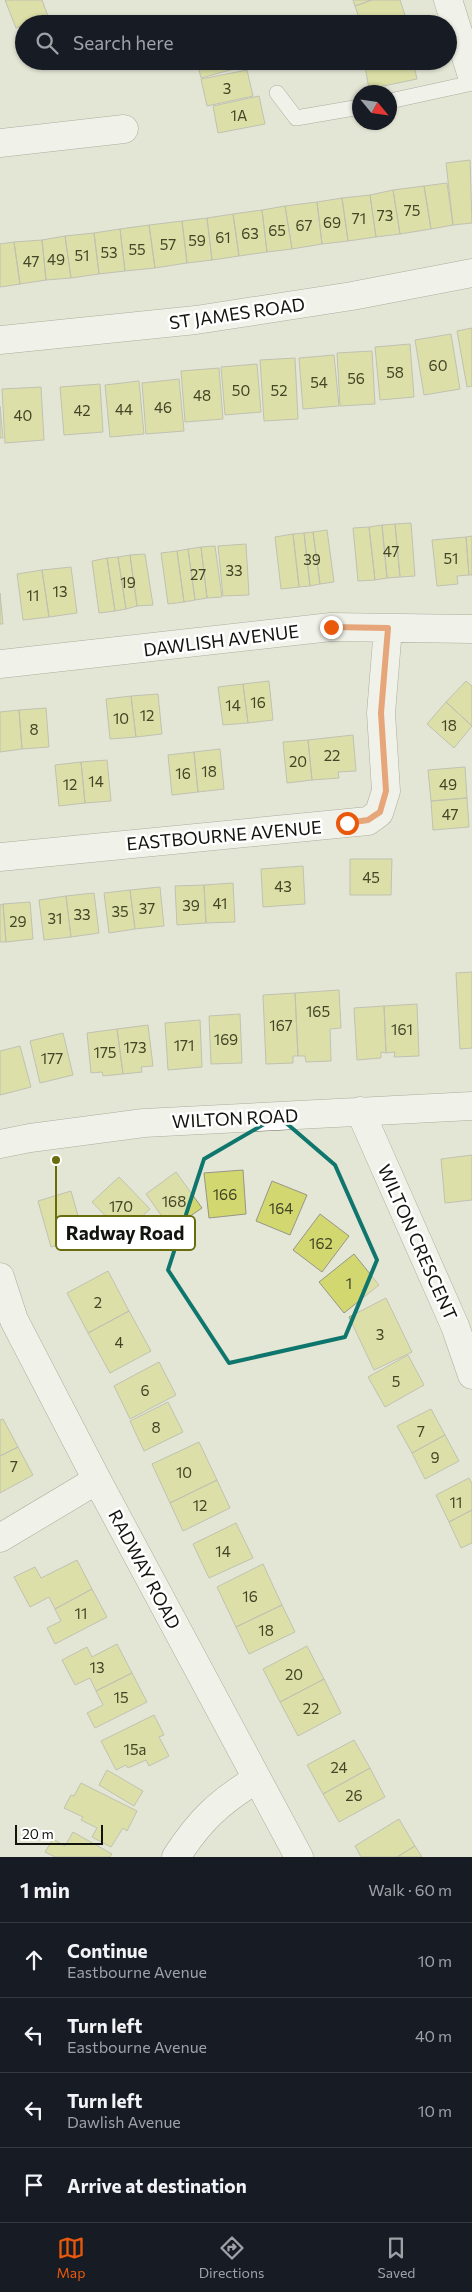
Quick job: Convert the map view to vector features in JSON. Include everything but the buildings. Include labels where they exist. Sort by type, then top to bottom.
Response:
[{"type":"street","points":[[448,0],[453,15]]},
{"type":"street","points":[[457,28],[472,76]]},
{"type":"street","points":[[0,143],[124,128]]},
{"type":"street","name":"ST JAMES ROAD","points":[[0,340],[196,320],[352,296],[472,273]]},
{"type":"street","name":"DAWLISH AVENUE","points":[[0,664],[331,627],[472,629]]},
{"type":"street","name":"EASTBOURNE AVENUE","points":[[0,857],[368,820],[380,812],[386,791],[381,713],[388,628]]},
{"type":"street","name":"WILTON ROAD","points":[[0,1144],[30,1138],[144,1123],[472,1106]]},
{"type":"street","name":"WILTON CRESCENT","points":[[360,1111],[455,1326],[472,1375]]},
{"type":"street","name":"RADWAY ROAD","points":[[0,1277],[14,1320],[299,1857]]},
{"type":"street","points":[[0,1538],[98,1480]]},
{"type":"street","points":[[176,1857],[189,1836],[209,1812],[232,1794],[257,1779]]},
{"type":"lane","points":[[397,99],[472,83]]},
{"type":"lane","points":[[277,93],[296,118],[352,108]]},
{"type":"highlighted area","points":[[278,1116],[335,1165],[377,1260],[345,1337],[229,1363],[168,1270],[204,1159]]},
{"type":"place","name":"Radway Road","points":[[56,1160]]},
{"type":"route","points":[[331,627],[388,628],[381,713],[386,791],[380,812],[368,820],[347,823]]}]
